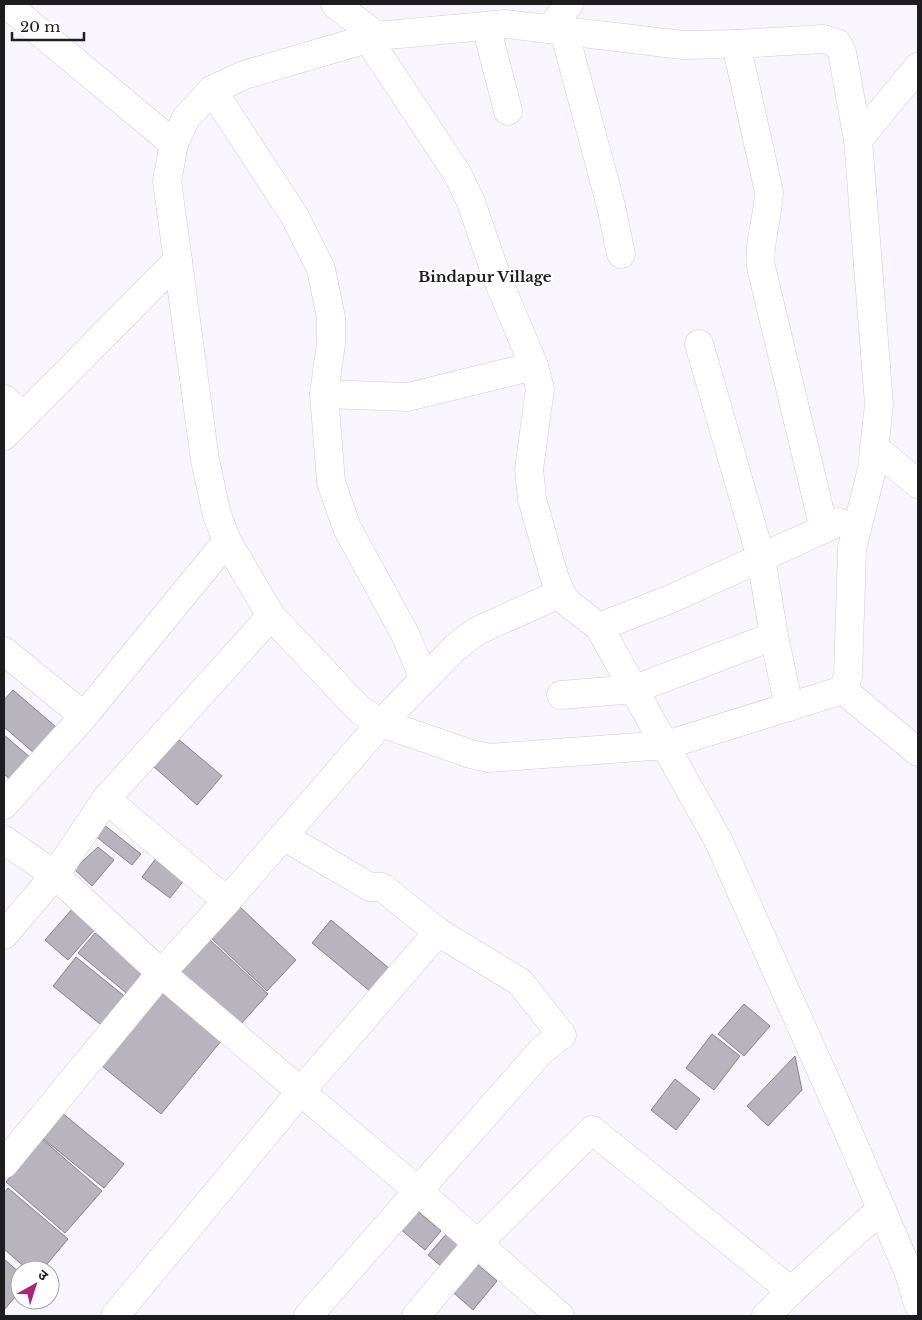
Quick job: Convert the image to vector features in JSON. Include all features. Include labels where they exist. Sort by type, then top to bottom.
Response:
[{"type":"street","points":[[6,4],[174,144]]},
{"type":"street","points":[[335,4],[372,38],[457,173],[471,202],[497,278],[534,366],[540,389],[540,402],[529,470],[532,499],[560,593],[568,603],[599,627],[719,842],[881,1209],[913,1269],[918,1304]]},
{"type":"street","points":[[569,4],[557,30],[611,206],[621,254]]},
{"type":"street","points":[[506,24],[683,45],[823,39],[837,43],[842,52],[858,140],[879,404],[874,447],[852,548],[848,676],[843,690],[666,745],[489,758],[381,723],[360,710],[271,616],[227,541],[216,515],[205,460],[167,181],[174,144],[186,118],[212,90],[244,76],[372,38],[506,24]]},
{"type":"street","points":[[486,26],[508,111]]},
{"type":"street","points":[[736,44],[769,192],[769,214],[759,252],[761,266],[824,529]]},
{"type":"street","points":[[858,140],[918,67]]},
{"type":"street","points":[[212,90],[294,215],[321,269],[331,318],[331,343],[324,394],[331,482],[335,499],[364,561],[406,636],[424,679]]},
{"type":"street","points":[[4,436],[14,408],[178,260]]},
{"type":"street","points":[[699,344],[761,558],[774,636],[789,707]]},
{"type":"street","points":[[324,394],[408,397],[534,366]]},
{"type":"street","points":[[874,447],[918,484]]},
{"type":"street","points":[[599,627],[673,598],[861,513]]},
{"type":"street","points":[[4,806],[84,716],[227,541]]},
{"type":"street","points":[[6,1156],[161,973],[227,901],[381,723],[424,679],[456,647],[477,631],[560,593]]},
{"type":"street","points":[[4,935],[55,875],[106,799],[271,616]]},
{"type":"street","points":[[561,695],[634,689],[774,636]]},
{"type":"street","points":[[4,651],[84,716]]},
{"type":"street","points":[[843,690],[918,752]]},
{"type":"street","points":[[106,799],[227,901]]},
{"type":"street","points":[[283,836],[370,887],[382,887],[438,932],[520,982],[562,1035],[542,1050],[308,1316]]},
{"type":"street","points":[[4,840],[55,875],[161,973],[418,1191],[560,1316]]},
{"type":"street","points":[[115,1316],[301,1091],[438,932]]},
{"type":"street","points":[[416,1316],[477,1244],[592,1130],[791,1291]]},
{"type":"street","points":[[766,1316],[881,1209]]},
{"type":"building","points":[[13,690],[56,727],[34,753],[4,727],[4,700]]},
{"type":"building","points":[[4,735],[32,759],[13,782],[4,774]]},
{"type":"building","points":[[177,738],[222,776],[197,805],[153,766]]},
{"type":"building","points":[[103,824],[141,854],[132,865],[94,835]]},
{"type":"building","points":[[98,847],[114,860],[92,886],[74,869]]},
{"type":"building","points":[[157,857],[185,879],[170,898],[142,877]]},
{"type":"building","points":[[239,906],[296,960],[267,991],[210,937]]},
{"type":"building","points":[[73,908],[96,928],[68,960],[45,940]]},
{"type":"building","points":[[331,920],[390,969],[371,992],[312,943]]},
{"type":"building","points":[[95,933],[147,976],[130,996],[78,953]]},
{"type":"building","points":[[209,939],[268,994],[240,1025],[178,969]]},
{"type":"building","points":[[76,957],[128,999],[105,1028],[53,986]]},
{"type":"building","points":[[163,992],[222,1040],[161,1114],[102,1066]]},
{"type":"building","points":[[744,1004],[770,1026],[744,1056],[718,1034]]},
{"type":"building","points":[[712,1034],[740,1056],[714,1090],[686,1068]]},
{"type":"building","points":[[795,1056],[802,1090],[768,1126],[747,1106]]},
{"type":"building","points":[[675,1079],[700,1099],[676,1130],[651,1110]]},
{"type":"building","points":[[61,1112],[124,1164],[104,1188],[41,1137]]},
{"type":"building","points":[[42,1139],[102,1191],[65,1233],[6,1182]]},
{"type":"building","points":[[8,1188],[68,1239],[50,1260],[17,1260],[4,1249],[4,1193]]},
{"type":"building","points":[[408,1203],[441,1231],[425,1250],[392,1222]]},
{"type":"building","points":[[449,1231],[470,1249],[449,1273],[428,1255]]},
{"type":"building","points":[[470,1258],[497,1281],[473,1310],[446,1286]]},
{"type":"building","points":[[4,1259],[10,1264],[10,1303],[4,1310]]},
{"type":"district","name":"Bindapur Village","points":[[485,276]]}]
